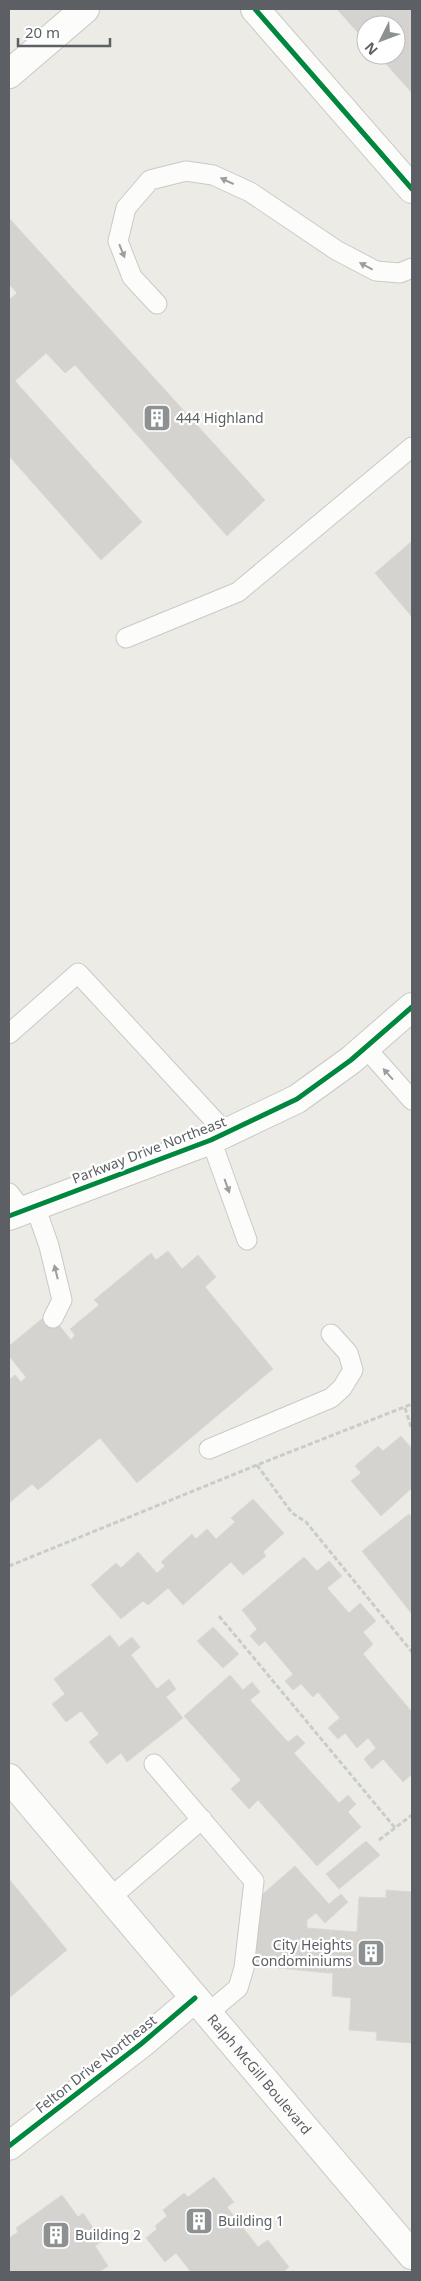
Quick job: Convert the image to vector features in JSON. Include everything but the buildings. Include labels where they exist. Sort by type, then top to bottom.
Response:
[{"type":"main road","points":[[9,74],[85,9]]},
{"type":"main road","points":[[255,9],[412,189]]},
{"type":"main road","name":"Parkway Drive Northeast","points":[[19,1206],[218,1136],[297,1098],[365,1047],[412,1007]]},
{"type":"main road","name":"Ralph McGill Boulevard","points":[[9,1778],[412,2255]]},
{"type":"main road","name":"Felton Drive Northeast","points":[[9,2146],[142,2044],[201,2006]]},
{"type":"lane","points":[[157,304],[132,277],[118,241],[126,208],[150,180],[186,171],[213,174],[250,192],[336,250],[376,271],[400,273],[412,268]]},
{"type":"lane","points":[[126,638],[238,592],[412,447]]},
{"type":"lane","points":[[9,1034],[78,973],[218,1136],[247,1240]]},
{"type":"lane","points":[[365,1047],[412,1100]]},
{"type":"lane","points":[[19,1206],[49,1246],[62,1300],[53,1318]]},
{"type":"lane","points":[[209,1448],[331,1398],[342,1388],[353,1370],[348,1353],[331,1334]]},
{"type":"lane","points":[[154,1764],[254,1881],[244,1968],[238,1988],[201,2006]]},
{"type":"lane","points":[[110,1898],[202,1819]]},
{"type":"path","points":[[9,1566],[412,1404]]},
{"type":"path","points":[[405,1408],[412,1430]]},
{"type":"path","points":[[257,1465],[292,1513],[306,1522],[412,1652]]},
{"type":"path","points":[[219,1616],[396,1829]]},
{"type":"path","points":[[379,1840],[412,1815]]},
{"type":"cycle path","points":[[255,9],[412,189]]},
{"type":"cycle path","points":[[9,1216],[211,1140],[297,1099],[351,1060],[412,1007]]},
{"type":"cycle path","points":[[9,2146],[141,2044],[195,1998]]},
{"type":"place","name":"444 Highland","points":[[157,418]]},
{"type":"place","name":"City Heights Condominiums","points":[[371,1953]]},
{"type":"place","name":"Building 1","points":[[199,2221]]},
{"type":"place","name":"Building 2","points":[[56,2235]]}]
